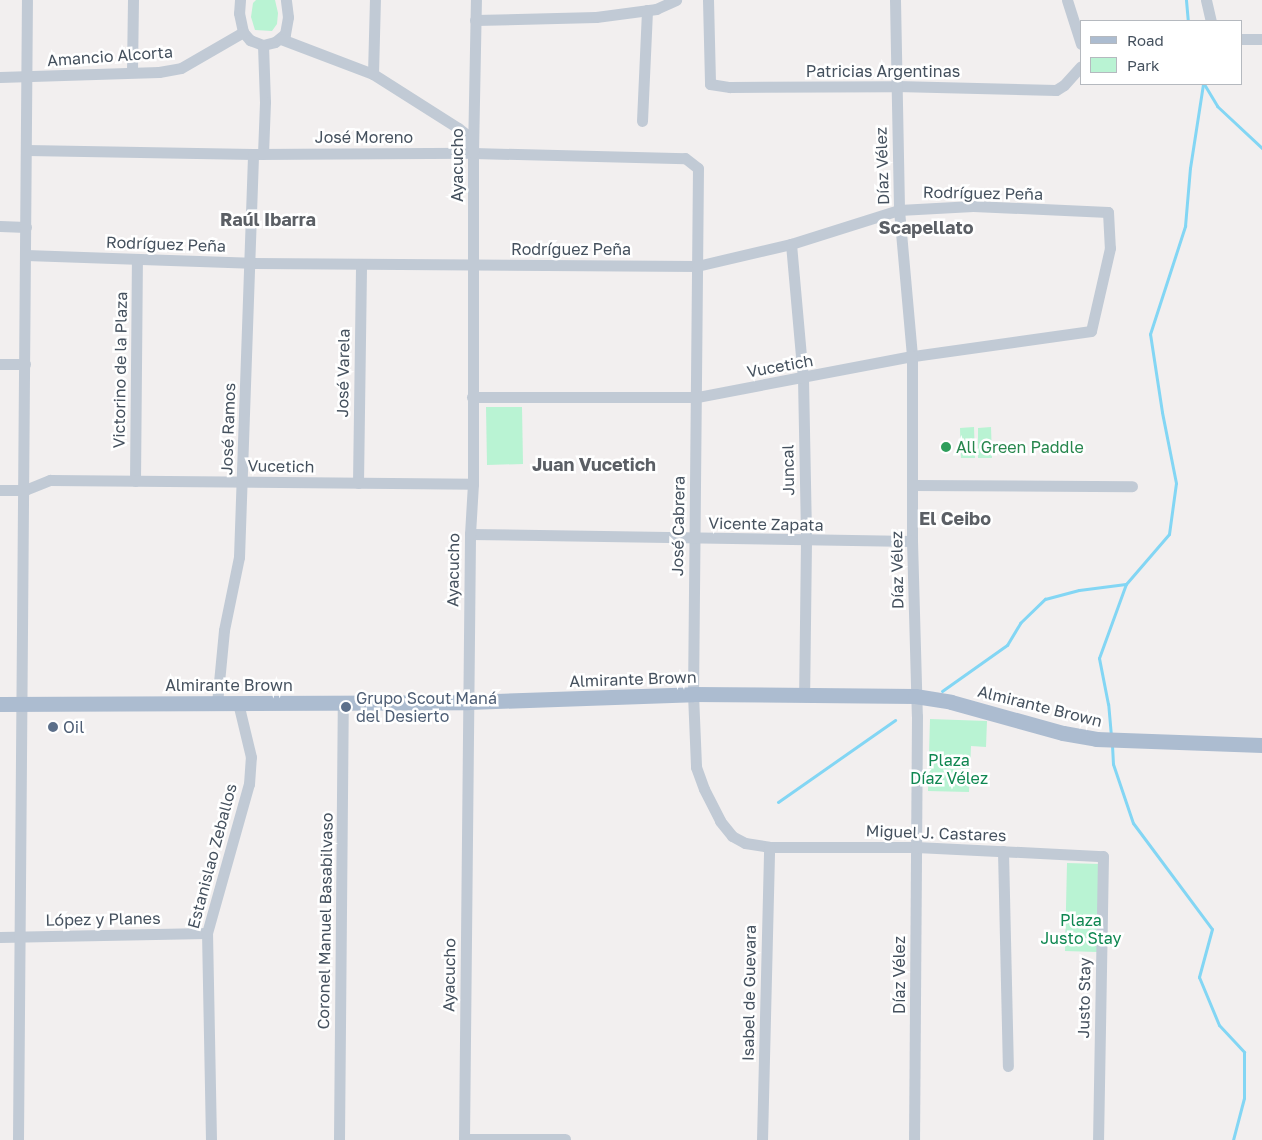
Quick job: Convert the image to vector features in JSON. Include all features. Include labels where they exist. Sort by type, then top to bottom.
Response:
[{"type":"main road","name":"Almirante Brown","points":[[0,704],[343,701],[468,702],[693,694],[915,696],[951,702],[1063,733],[1096,740],[1262,745]]},
{"type":"street","points":[[18,1140],[25,490],[27,0]]},
{"type":"street","points":[[132,71],[134,0]]},
{"type":"street","points":[[240,0],[239,13],[243,32],[250,40],[263,45],[281,39],[373,74],[466,134],[473,153]]},
{"type":"street","points":[[281,39],[287,28],[286,0]]},
{"type":"street","points":[[373,74],[375,0]]},
{"type":"street","name":"Ayacucho","points":[[464,1139],[470,534],[474,484],[472,397],[473,153],[476,0]]},
{"type":"street","points":[[475,20],[596,17],[656,9],[676,0]]},
{"type":"street","name":"Patricias Argentinas","points":[[708,0],[710,84],[730,88],[896,86],[1056,90],[1064,85],[1080,67]]},
{"type":"street","name":"Díaz Vélez","points":[[895,0],[899,210],[912,356],[912,541],[916,847],[914,1140]]},
{"type":"street","points":[[1067,0],[1080,41]]},
{"type":"street","points":[[1206,0],[1211,20]]},
{"type":"street","points":[[642,121],[646,10]]},
{"type":"street","name":"Amancio Alcorta","points":[[0,77],[27,78],[132,71],[159,72],[181,68],[243,32]]},
{"type":"street","points":[[1242,39],[1262,39]]},
{"type":"street","name":"José Ramos","points":[[217,703],[224,630],[239,557],[250,263],[258,154],[265,102],[263,45]]},
{"type":"street","name":"José Moreno","points":[[27,150],[258,154],[473,153],[685,158],[698,168]]},
{"type":"street","name":"José Cabrera","points":[[698,168],[693,694],[696,767],[720,821],[732,836],[745,843],[770,847]]},
{"type":"street","name":"Rodríguez Peña","points":[[26,255],[250,263],[697,266],[791,244],[899,210],[973,206],[1108,212],[1110,248],[1091,332]]},
{"type":"street","points":[[0,226],[26,227]]},
{"type":"street","name":"Juncal","points":[[791,244],[803,378],[806,540],[804,696]]},
{"type":"street","name":"Victorino de la Plaza","points":[[135,481],[137,259]]},
{"type":"street","name":"José Varela","points":[[358,483],[361,264]]},
{"type":"street","name":"Vucetich","points":[[472,397],[697,397],[912,356],[1091,332]]},
{"type":"street","points":[[0,364],[25,364]]},
{"type":"street","name":"Vucetich","points":[[0,490],[25,490],[50,480],[474,484]]},
{"type":"street","points":[[912,485],[1132,486]]},
{"type":"street","name":"Vicente Zapata","points":[[470,534],[912,541]]},
{"type":"street","name":"Coronel Manuel Basabilvaso","points":[[339,1140],[343,701]]},
{"type":"street","name":"Estanislao Zeballos","points":[[211,1140],[207,933],[249,784],[250,757],[238,703]]},
{"type":"street","name":"Miguel J. Castares","points":[[770,847],[916,847],[1102,856]]},
{"type":"street","name":"Isabel de Guevara","points":[[762,1140],[770,847]]},
{"type":"street","points":[[1003,851],[1008,1066]]},
{"type":"street","name":"Justo Stay","points":[[1098,1140],[1102,856]]},
{"type":"street","name":"López y Planes","points":[[0,936],[21,938],[207,933]]},
{"type":"street","points":[[464,1139],[565,1139]]},
{"type":"green space","points":[[256,0],[275,0],[278,13],[277,24],[272,31],[255,30],[251,17],[253,3]]},
{"type":"green space","points":[[486,407],[522,407],[523,464],[487,465]]},
{"type":"green space","points":[[974,427],[975,458],[961,458],[960,428]]},
{"type":"green space","points":[[991,427],[992,458],[978,458],[978,428]]},
{"type":"green space","name":"Plaza Díaz Vélez","points":[[930,719],[987,721],[986,747],[971,746],[969,792],[928,791]]},
{"type":"green space","name":"Plaza Justo Stay","points":[[1067,863],[1100,864],[1097,952],[1065,951]]},
{"type":"waterway","points":[[1186,0],[1188,20]]},
{"type":"waterway","points":[[1111,736],[1108,704],[1099,658],[1126,584],[1169,534],[1176,483],[1162,412],[1150,334],[1185,226],[1190,168],[1203,85]]},
{"type":"waterway","points":[[1205,85],[1217,106],[1262,148]]},
{"type":"waterway","points":[[942,691],[1007,645],[1020,623],[1045,599],[1079,590],[1126,584]]},
{"type":"waterway","points":[[778,802],[895,720]]},
{"type":"waterway","points":[[1112,745],[1113,764],[1133,823],[1212,929],[1199,977],[1219,1025],[1244,1052],[1244,1098],[1233,1140]]},
{"type":"place","name":"All Green Paddle","points":[[946,447]]},
{"type":"place","name":"Grupo Scout Maná del Desierto","points":[[346,707]]},
{"type":"place","name":"Oil","points":[[53,727]]},
{"type":"district","name":"Raúl Ibarra","points":[[268,219]]},
{"type":"district","name":"Scapellato","points":[[926,227]]},
{"type":"district","name":"Juan Vucetich","points":[[594,464]]},
{"type":"district","name":"El Ceibo","points":[[955,518]]}]
